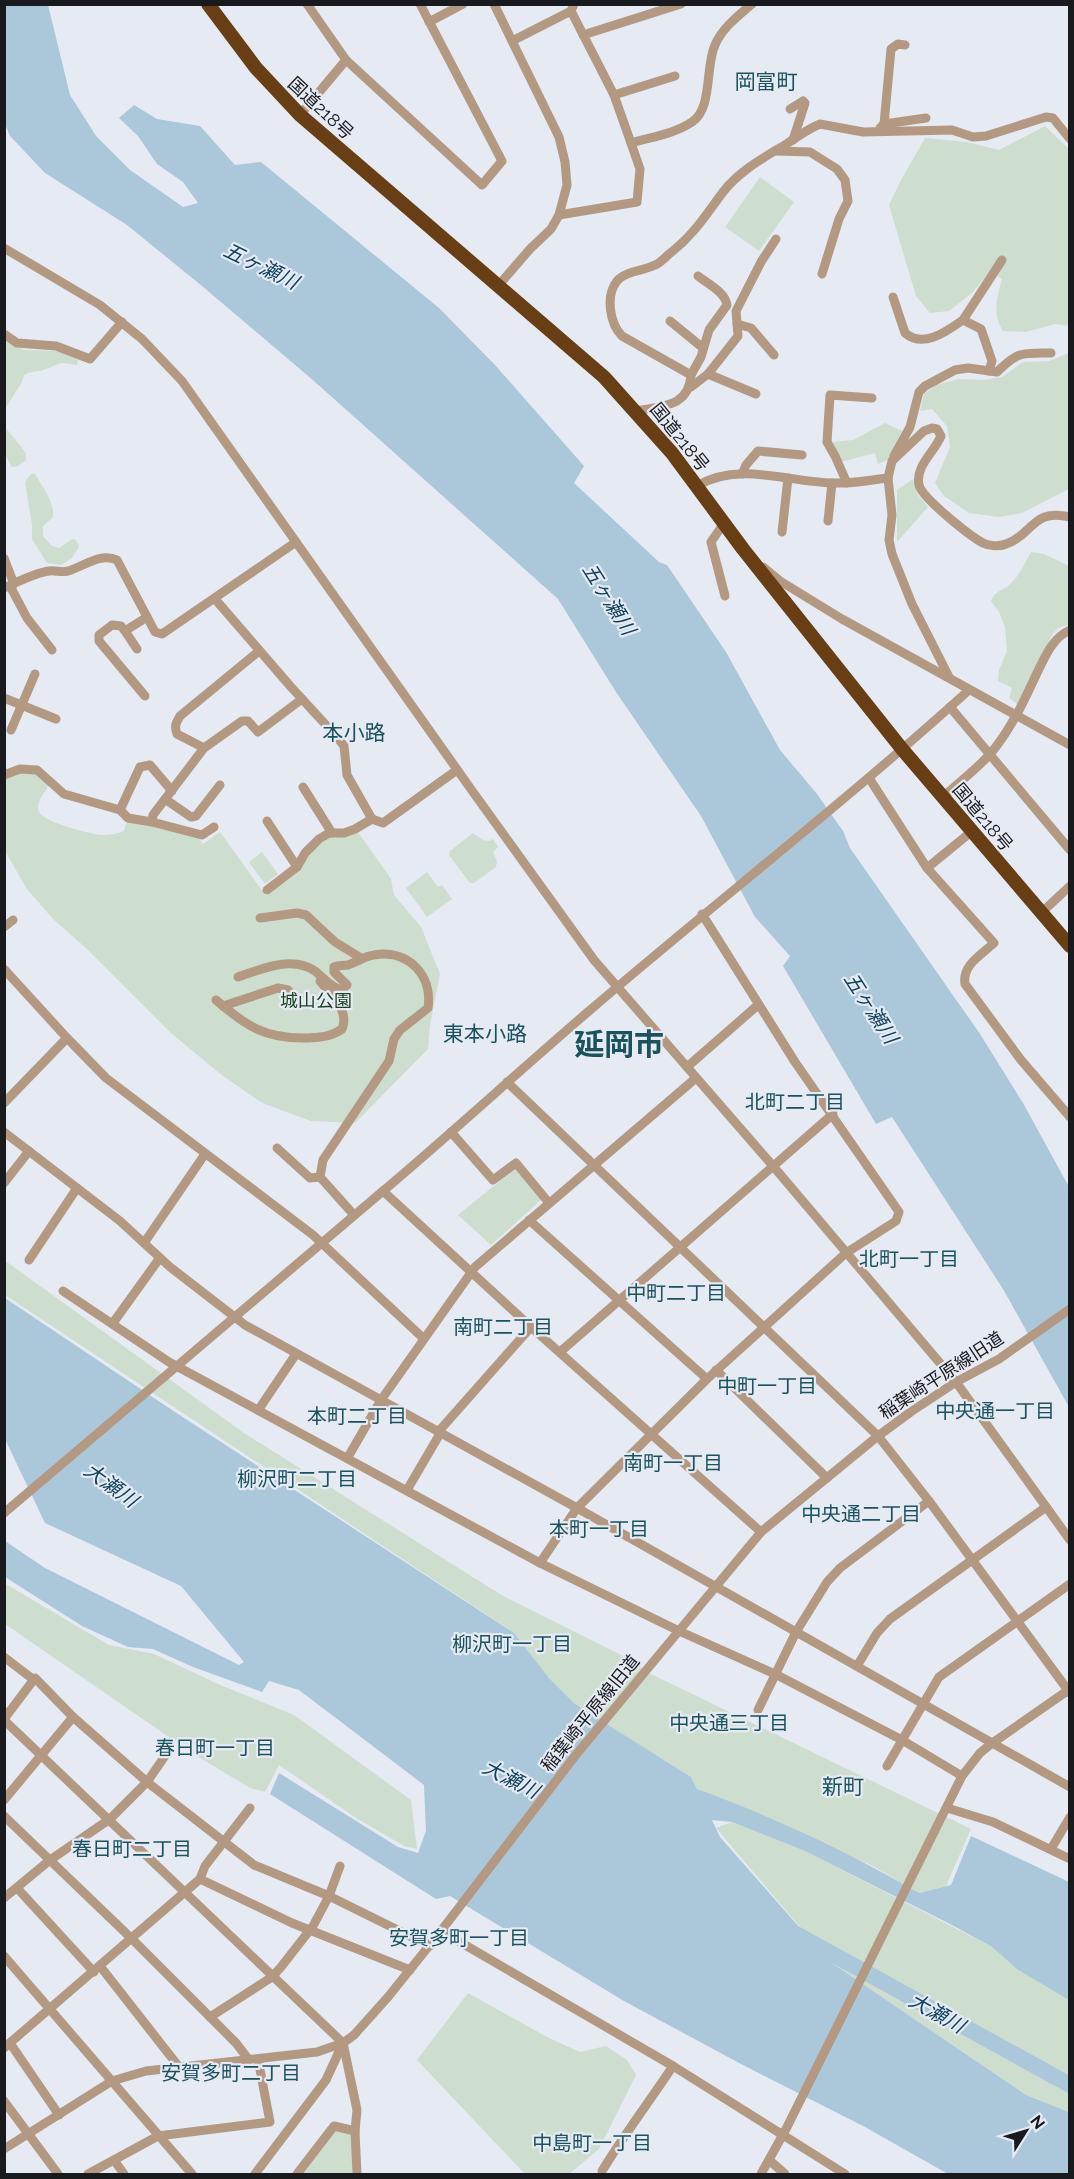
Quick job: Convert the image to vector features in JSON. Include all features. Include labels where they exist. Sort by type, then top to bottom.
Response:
[{"type":"highway","name":"国道218号","points":[[208,4],[256,68],[300,115],[604,377],[636,411],[672,453],[743,549],[902,749],[1070,946]]},
{"type":"street","points":[[312,6],[346,60],[482,185],[502,161],[420,4]]},
{"type":"street","points":[[429,22],[463,4]]},
{"type":"street","points":[[583,35],[681,4]]},
{"type":"street","points":[[631,143],[677,130],[694,121],[701,111],[708,89],[709,64],[715,45],[731,22],[752,4]]},
{"type":"street","points":[[495,5],[559,136],[567,185],[559,215],[551,229],[498,286]]},
{"type":"street","points":[[512,41],[572,8],[583,35],[614,95],[640,169],[637,202],[559,215]]},
{"type":"street","points":[[880,128],[891,50],[898,44],[905,45]]},
{"type":"street","points":[[300,115],[346,60]]},
{"type":"street","points":[[614,95],[675,76]]},
{"type":"street","points":[[790,109],[799,102],[805,103],[794,140]]},
{"type":"street","points":[[880,128],[952,130],[973,137],[986,136],[1046,117],[1053,118],[1070,139]]},
{"type":"street","points":[[691,375],[622,336],[615,329],[611,305],[617,281],[627,274],[655,265],[679,246],[705,219],[724,191],[740,175],[820,124],[863,132],[926,118]]},
{"type":"street","points":[[776,151],[810,152],[837,169],[845,180],[848,201],[839,219],[822,274]]},
{"type":"street","points":[[636,411],[675,404],[690,387],[708,374],[738,336],[736,310],[776,239]]},
{"type":"street","points":[[4,248],[78,291],[122,322],[149,346],[182,381],[594,960],[774,1166],[956,1382],[1070,1540]]},
{"type":"street","points":[[893,297],[905,333],[917,340],[936,337],[963,320],[1002,260]]},
{"type":"street","points":[[690,387],[691,375],[709,330],[727,305],[727,301],[698,276]]},
{"type":"street","points":[[963,320],[983,332],[993,361],[989,371]]},
{"type":"street","points":[[670,321],[703,348]]},
{"type":"street","points":[[4,334],[17,343],[56,346],[90,359],[122,322]]},
{"type":"street","points":[[737,324],[751,328],[774,355]]},
{"type":"street","points":[[949,677],[912,604],[892,554],[891,496],[888,478],[892,461],[910,427],[919,392],[925,386],[955,370],[968,368],[997,372],[1013,356],[1026,353],[1051,353]]},
{"type":"street","points":[[708,374],[756,394]]},
{"type":"street","points":[[847,483],[827,442],[830,395],[872,398]]},
{"type":"street","points":[[892,461],[924,431],[937,429],[941,436],[920,468],[918,484],[921,492],[933,505],[985,544],[996,546],[1006,544],[1039,519],[1049,515],[1070,518]]},
{"type":"street","points":[[742,474],[746,465],[758,451],[802,455]]},
{"type":"street","points":[[697,486],[720,475],[742,474],[832,483],[888,478]]},
{"type":"street","points":[[782,532],[788,478]]},
{"type":"street","points":[[828,521],[832,483]]},
{"type":"street","points":[[724,524],[711,542],[725,596]]},
{"type":"street","points":[[9,586],[49,571],[66,572],[94,560],[111,557],[117,560],[155,632],[162,634],[296,542]]},
{"type":"street","points":[[743,549],[780,581],[809,599],[1070,745]]},
{"type":"street","points":[[4,558],[9,586],[27,618],[52,650]]},
{"type":"street","points":[[215,599],[344,746],[347,775],[372,819],[383,823],[458,770]]},
{"type":"street","points":[[787,604],[809,599]]},
{"type":"street","points":[[125,631],[147,617]]},
{"type":"street","points":[[137,649],[120,626],[112,625],[99,635],[99,641],[145,696]]},
{"type":"street","points":[[943,797],[990,754],[1017,716],[1049,650],[1060,635],[1070,630]]},
{"type":"street","points":[[204,748],[177,734],[174,728],[176,723],[180,716],[259,651]]},
{"type":"street","points":[[11,730],[35,674]]},
{"type":"street","points":[[4,1513],[237,1317],[702,914],[869,778],[969,690]]},
{"type":"street","points":[[4,698],[57,719]]},
{"type":"street","points":[[152,822],[153,815],[204,748],[242,721],[248,721],[258,732],[302,699]]},
{"type":"street","points":[[950,707],[1066,838],[1070,850]]},
{"type":"street","points":[[120,810],[140,766],[145,764],[150,765],[172,790]]},
{"type":"street","points":[[4,775],[20,769],[37,770],[64,794],[120,810],[128,818],[202,835],[214,827]]},
{"type":"street","points":[[869,778],[927,868],[994,943],[968,966],[963,975],[964,984],[1021,1060],[1070,1117]]},
{"type":"street","points":[[165,799],[191,817],[196,816],[220,785]]},
{"type":"street","points":[[303,787],[332,833]]},
{"type":"street","points":[[267,890],[297,867],[305,853],[319,839],[332,833],[355,830],[372,819]]},
{"type":"street","points":[[267,821],[297,867]]},
{"type":"street","points":[[927,868],[971,832]]},
{"type":"street","points":[[1041,913],[1070,886]]},
{"type":"street","points":[[260,918],[297,913],[306,915],[335,942],[351,954],[362,958]]},
{"type":"street","points":[[540,1563],[578,1508],[706,1379],[846,1253],[896,1221],[898,1212],[833,1114],[795,1062],[702,914]]},
{"type":"street","points":[[4,927],[13,920]]},
{"type":"street","points":[[238,977],[291,963],[306,966],[334,988],[341,990],[347,985],[334,972],[334,967],[376,954],[392,955],[414,963],[425,977],[430,998],[428,1008],[400,1030],[394,1039],[389,1061],[323,1160],[320,1177]]},
{"type":"street","points":[[287,1001],[291,994],[288,990],[278,988],[219,1003],[248,1026],[274,1036],[305,1038],[335,1034],[344,1027],[345,1021],[341,1009],[306,966]]},
{"type":"street","points":[[4,969],[106,1078],[321,1242],[423,1338]]},
{"type":"street","points":[[687,1067],[758,1005]]},
{"type":"street","points":[[4,1103],[67,1038]]},
{"type":"street","points":[[348,1457],[381,1400],[472,1272],[529,1220],[696,1078]]},
{"type":"street","points":[[507,1082],[878,1436],[1069,1690],[991,1744],[980,1753],[962,1776],[761,2175]]},
{"type":"street","points":[[560,1352],[833,1114]]},
{"type":"street","points":[[4,1132],[120,1221],[159,1258],[245,1325],[578,1508],[1070,1787]]},
{"type":"street","points":[[451,1132],[493,1180],[516,1162],[549,1203]]},
{"type":"street","points":[[277,1148],[310,1178],[320,1177]]},
{"type":"street","points":[[4,1183],[29,1151]]},
{"type":"street","points":[[144,1243],[205,1154]]},
{"type":"street","points":[[320,1177],[354,1215]]},
{"type":"street","points":[[29,1260],[77,1188]]},
{"type":"street","points":[[383,1191],[531,1327],[761,1532]]},
{"type":"street","points":[[529,1220],[706,1379]]},
{"type":"street","points":[[113,1323],[159,1258]]},
{"type":"street","points":[[63,1291],[169,1362],[540,1563],[679,1631],[777,1675],[902,1740],[962,1776]]},
{"type":"street","name":"稲葉崎平原線旧道","points":[[4,2149],[112,2081],[146,2071],[317,2052],[343,2043],[410,1970],[569,1764],[761,1532],[878,1436],[956,1382],[999,1359],[1070,1309]]},
{"type":"street","points":[[407,1490],[440,1432],[531,1327]]},
{"type":"street","points":[[259,1409],[296,1354]]},
{"type":"street","points":[[716,1370],[827,1478]]},
{"type":"street","points":[[758,1710],[796,1632],[826,1582],[840,1568],[929,1501]]},
{"type":"street","points":[[857,1666],[877,1633],[890,1619],[1046,1507]]},
{"type":"street","points":[[886,1766],[939,1677],[1070,1584]]},
{"type":"street","points":[[4,1657],[34,1680],[35,1678],[73,1717],[147,1782],[254,1865],[329,1896],[429,1946]]},
{"type":"street","points":[[34,1680],[4,1719],[343,2043],[357,2110],[355,2131],[357,2175]]},
{"type":"street","points":[[4,1800],[73,1717]]},
{"type":"street","points":[[4,1898],[50,1860],[110,1820],[147,1782],[167,1753]]},
{"type":"street","points":[[59,2115],[7,2045],[200,1879],[205,1866],[250,1808]]},
{"type":"street","points":[[946,1810],[993,1822],[1070,1859]]},
{"type":"street","points":[[4,1816],[253,2059],[270,2118],[288,2130]]},
{"type":"street","points":[[1051,1850],[1070,1816]]},
{"type":"street","points":[[210,2017],[272,1977],[310,1930],[329,1896],[340,1866]]},
{"type":"street","points":[[200,1879],[310,1930],[410,1970]]},
{"type":"street","points":[[17,1888],[97,1969],[179,2067]]},
{"type":"street","points":[[441,1931],[784,2132],[845,2175]]},
{"type":"street","points":[[4,1956],[8,1967],[50,2010],[192,2175]]},
{"type":"street","points":[[255,2175],[326,2080],[343,2043]]},
{"type":"street","points":[[602,2171],[672,2066]]},
{"type":"street","points":[[4,2101],[58,2175]]},
{"type":"street","points":[[88,2175],[158,2136],[270,2122],[270,2118]]},
{"type":"street","points":[[297,2175],[334,2126],[355,2131]]},
{"type":"street","points":[[114,2160],[124,2175]]},
{"type":"street","points":[[769,2160],[785,2175]]},
{"type":"green space","points":[[1045,126],[1069,149],[1069,326],[1055,324],[1026,332],[1003,331],[997,312],[997,299],[1002,279],[990,271],[972,293],[949,311],[930,313],[916,296],[889,205],[925,138],[967,142],[999,150]]},
{"type":"green space","points":[[760,177],[794,202],[759,251],[725,227]]},
{"type":"green space","points":[[5,341],[24,350],[57,351],[78,358],[77,365],[59,364],[24,375],[5,409]]},
{"type":"green space","points":[[1069,353],[1069,489],[1022,513],[999,517],[969,513],[944,496],[935,483],[950,447],[947,426],[932,409],[920,411],[924,394],[936,385],[959,379],[983,380],[1002,377],[1023,362],[1049,361]]},
{"type":"green space","points":[[885,423],[902,431],[889,459],[878,464],[875,453],[841,462],[832,442],[853,440]]},
{"type":"green space","points":[[5,427],[26,453],[26,460],[18,466],[12,467],[5,455]]},
{"type":"green space","points":[[31,474],[35,474],[52,506],[53,517],[43,526],[43,536],[52,546],[59,548],[72,539],[76,540],[79,547],[72,558],[61,565],[47,563],[32,539],[25,482]]},
{"type":"green space","points":[[913,479],[917,494],[928,507],[897,542],[897,490]]},
{"type":"green space","points":[[1031,552],[1044,554],[1069,566],[1069,625],[1058,628],[1052,635],[1019,705],[1009,698],[1012,688],[998,681],[999,670],[1007,651],[1005,627],[999,612],[991,601],[996,593],[1015,578]]},
{"type":"green space","name":"城山公園","points":[[30,770],[49,785],[39,803],[38,810],[41,814],[76,830],[101,835],[112,834],[124,831],[127,821],[198,837],[203,844],[220,832],[266,896],[300,870],[314,846],[327,837],[358,832],[391,879],[394,895],[421,927],[440,974],[430,1025],[428,1049],[355,1123],[311,1121],[262,1103],[219,1073],[171,1033],[86,948],[53,919],[27,889],[5,851],[5,776]]},
{"type":"green space","points":[[473,833],[483,840],[493,839],[498,847],[493,852],[497,861],[496,867],[474,883],[470,883],[449,855],[450,851]]},
{"type":"green space","points":[[262,852],[278,874],[265,884],[249,862]]},
{"type":"green space","points":[[427,872],[438,887],[442,885],[452,899],[427,917],[406,888]]},
{"type":"green space","points":[[516,1168],[542,1199],[491,1245],[458,1215]]},
{"type":"green space","points":[[4,1260],[244,1433],[503,1596],[629,1659],[649,1673],[971,1829],[946,1886],[919,1893],[873,1866],[697,1789],[691,1777],[575,1704],[549,1678],[514,1633],[5,1295]]},
{"type":"green space","points":[[4,1583],[109,1645],[154,1654],[218,1684],[294,1715],[411,1800],[417,1849],[404,1846],[356,1818],[279,1765],[265,1792],[250,1788],[192,1753],[5,1624]]},
{"type":"green space","points":[[732,1822],[805,1851],[992,1947],[1018,1970],[1069,2000],[1069,2112],[1026,2095],[829,1961],[716,1828]]},
{"type":"green space","points":[[468,1993],[547,2037],[580,2052],[606,2046],[627,2060],[636,2075],[599,2149],[569,2174],[525,2174],[417,2060]]},
{"type":"green space","points":[[335,2128],[352,2132],[352,2174],[301,2174]]},
{"type":"water","name":"五ヶ瀬川","points":[[5,5],[48,5],[70,95],[96,136],[130,170],[183,207],[198,203],[183,182],[157,164],[138,136],[119,118],[134,105],[157,119],[200,126],[235,165],[261,162],[439,308],[495,365],[584,466],[574,483],[659,562],[667,565],[726,652],[780,750],[817,794],[843,831],[850,848],[980,1034],[1023,1103],[1069,1187],[1069,1407],[1003,1289],[892,1117],[876,1124],[783,966],[790,956],[755,917],[701,816],[616,692],[558,599],[314,381],[202,286],[127,225],[45,173],[10,136],[5,124]]},
{"type":"water","points":[[5,1298],[514,1633],[549,1678],[575,1704],[691,1777],[697,1789],[810,1836],[919,1893],[951,1885],[971,1836],[1069,1882],[1069,2000],[1018,1970],[992,1947],[952,1925],[805,1851],[732,1822],[712,1820],[720,1837],[829,1961],[1026,2095],[1069,2112],[1069,2174],[948,2174],[865,2127],[624,2001],[450,1896],[436,1899],[270,1794],[279,1773],[398,1847],[418,1853],[426,1831],[424,1785],[299,1690],[269,1681],[262,1692],[193,1667],[153,1649],[128,1647],[82,1626],[5,1577],[5,1541],[45,1568],[239,1665],[244,1662],[181,1586],[45,1523],[5,1439]]},
{"type":"waterway","name":"大瀬川","points":[[796,1934],[1070,2085]]},
{"type":"district","name":"岡富町","points":[[766,81]]},
{"type":"district","name":"本小路","points":[[354,732]]},
{"type":"district","name":"東本小路","points":[[485,1033]]},
{"type":"district","name":"延岡市","points":[[619,1044]]},
{"type":"district","name":"北町二丁目","points":[[795,1102]]},
{"type":"district","name":"北町一丁目","points":[[909,1259]]},
{"type":"district","name":"中町二丁目","points":[[676,1293]]},
{"type":"district","name":"南町二丁目","points":[[503,1327]]},
{"type":"district","name":"中町一丁目","points":[[767,1386]]},
{"type":"district","name":"中央通一丁目","points":[[995,1411]]},
{"type":"district","name":"本町二丁目","points":[[357,1416]]},
{"type":"district","name":"南町一丁目","points":[[673,1463]]},
{"type":"district","name":"柳沢町二丁目","points":[[297,1479]]},
{"type":"district","name":"中央通二丁目","points":[[861,1514]]},
{"type":"district","name":"本町一丁目","points":[[599,1529]]},
{"type":"district","name":"柳沢町一丁目","points":[[512,1644]]},
{"type":"district","name":"中央通三丁目","points":[[729,1723]]},
{"type":"district","name":"春日町一丁目","points":[[215,1748]]},
{"type":"district","name":"新町","points":[[843,1786]]},
{"type":"district","name":"春日町二丁目","points":[[132,1849]]},
{"type":"district","name":"安賀多町一丁目","points":[[459,1938]]},
{"type":"district","name":"安賀多町二丁目","points":[[231,2073]]},
{"type":"district","name":"中島町一丁目","points":[[592,2143]]}]
